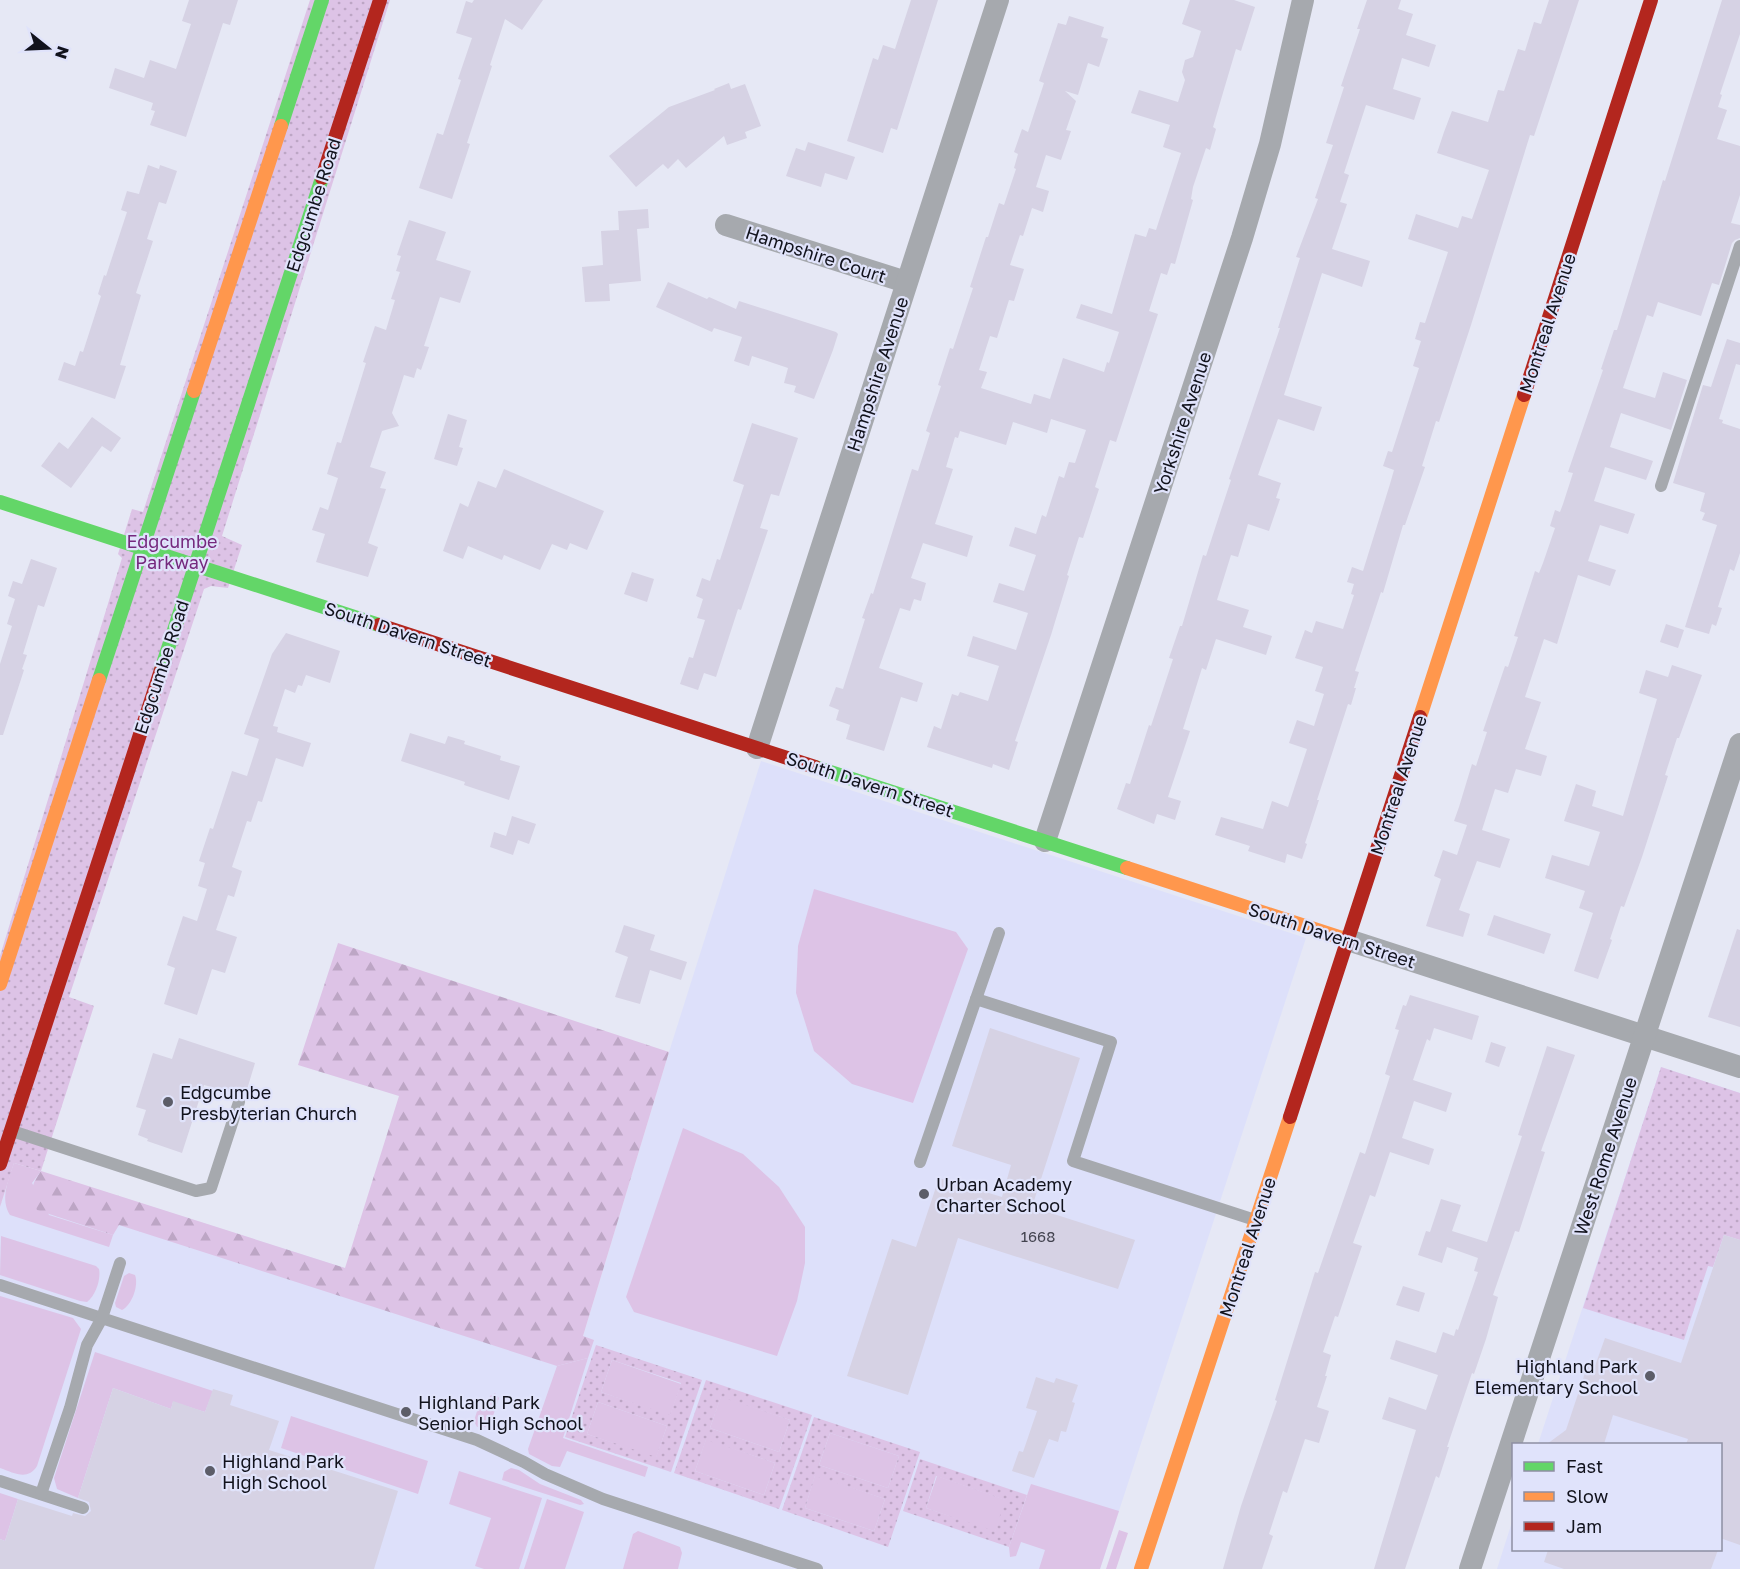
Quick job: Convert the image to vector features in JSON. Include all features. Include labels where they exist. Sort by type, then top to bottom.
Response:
[{"type":"street","points":[[0,984],[322,0]]},
{"type":"street","name":"Edgcumbe Road","points":[[0,1164],[380,0]]},
{"type":"street","name":"Hampshire Avenue","points":[[757,748],[998,0]]},
{"type":"street","name":"Yorkshire Avenue","points":[[1045,841],[1242,238],[1270,144],[1303,0]]},
{"type":"street","name":"Montreal Avenue","points":[[1141,1569],[1348,940],[1651,0]]},
{"type":"street","name":"Hampshire Court","points":[[726,225],[906,282]]},
{"type":"street","name":"South Davern Street","points":[[0,502],[1740,1067]]},
{"type":"street","name":"West Rome Avenue","points":[[1470,1569],[1740,744]]},
{"type":"lane","points":[[1661,486],[1740,246]]},
{"type":"lane","points":[[920,1162],[999,933]]},
{"type":"lane","points":[[976,999],[1111,1042],[1073,1161],[1256,1220]]},
{"type":"lane","points":[[11,1130],[196,1191],[211,1188],[239,1102]]},
{"type":"lane","points":[[41,1494],[70,1408],[87,1345],[102,1318],[120,1263]]},
{"type":"lane","points":[[0,1285],[477,1440],[545,1474],[603,1499],[817,1569]]},
{"type":"lane","points":[[0,1481],[83,1508]]},
{"type":"shaded area","points":[[761,761],[1306,938],[1100,1569],[0,1569],[0,1207],[14,1163],[345,1268],[583,1336],[669,1052]]},
{"type":"shaded area","name":"Highland Park Elementary School","points":[[1661,1067],[1740,1093],[1740,1569],[1497,1569],[1512,1522],[1512,1551],[1722,1551],[1722,1443],[1538,1443]]},
{"type":"green space","name":"Edgcumbe Parkway","points":[[310,0],[390,0],[222,536],[242,545],[228,588],[211,586],[204,589],[69,997],[94,1006],[41,1171],[14,1163],[0,1207],[0,956],[122,558],[118,554],[132,509],[143,512]]},
{"type":"green space","points":[[814,889],[956,932],[968,949],[913,1103],[852,1084],[814,1051],[796,993],[798,946]]},
{"type":"green space","points":[[338,943],[669,1052],[583,1336],[594,1340],[588,1358],[557,1366],[119,1225],[113,1235],[37,1210],[32,1190],[41,1171],[345,1268],[399,1096],[298,1065]]},
{"type":"green space","points":[[1661,1067],[1740,1093],[1740,1240],[1724,1235],[1713,1267],[1708,1266],[1684,1340],[1583,1308]]},
{"type":"green space","points":[[683,1128],[743,1154],[779,1187],[805,1227],[805,1263],[797,1301],[777,1356],[634,1312],[626,1297]]},
{"type":"green space","points":[[14,1163],[41,1171],[32,1183],[49,1215],[113,1235],[109,1247],[10,1215],[5,1196]]},
{"type":"green space","points":[[1,1236],[96,1266],[99,1269],[99,1277],[93,1295],[87,1302],[80,1301],[0,1275]]},
{"type":"green space","points":[[129,1273],[135,1275],[135,1289],[129,1304],[122,1310],[116,1307],[115,1303],[124,1276]]},
{"type":"green space","points":[[0,1296],[73,1318],[81,1329],[37,1466],[25,1475],[0,1468]]},
{"type":"green space","points":[[596,1345],[702,1380],[671,1472],[565,1437]],"holes":[[[612,1360],[681,1383],[670,1415],[601,1392]],[[598,1402],[667,1426],[656,1457],[587,1434]]]},
{"type":"green space","points":[[95,1352],[213,1391],[205,1412],[173,1402],[171,1409],[113,1388],[78,1498],[57,1489],[54,1478]]},
{"type":"green space","points":[[588,1358],[563,1438],[648,1467],[645,1477],[567,1451],[560,1467],[552,1466],[529,1454],[528,1449],[557,1366]]},
{"type":"green space","points":[[612,1360],[681,1384],[670,1416],[601,1392]]},
{"type":"green space","points":[[706,1380],[812,1415],[779,1509],[674,1473]],"holes":[[[721,1397],[790,1420],[779,1452],[710,1428]],[[706,1440],[775,1463],[764,1495],[695,1471]]]},
{"type":"green space","points":[[495,1393],[499,1398],[491,1422],[486,1427],[477,1427],[474,1421],[478,1408],[485,1410],[490,1396]]},
{"type":"green space","points":[[721,1396],[790,1420],[779,1452],[710,1428]]},
{"type":"green space","points":[[598,1402],[667,1426],[656,1458],[587,1434]]},
{"type":"green space","points":[[291,1416],[428,1461],[418,1494],[281,1448]]},
{"type":"green space","points":[[814,1417],[920,1452],[888,1547],[782,1510]],"holes":[[[830,1433],[899,1456],[888,1488],[819,1465]],[[815,1476],[885,1499],[874,1531],[805,1508]]]},
{"type":"green space","points":[[830,1433],[899,1456],[888,1488],[819,1465]]},
{"type":"green space","points":[[706,1439],[775,1463],[764,1495],[695,1471]]},
{"type":"green space","points":[[920,1459],[1027,1495],[1009,1547],[903,1511]],"holes":[[[936,1476],[1005,1500],[995,1531],[926,1508]]]},
{"type":"green space","points":[[511,1468],[519,1470],[540,1484],[581,1500],[584,1504],[580,1505],[502,1480],[504,1472]]},
{"type":"green space","points":[[459,1471],[542,1498],[519,1569],[484,1569],[475,1566],[491,1518],[449,1504]]},
{"type":"green space","points":[[815,1475],[885,1499],[874,1531],[805,1508]]},
{"type":"green space","points":[[937,1476],[1006,1500],[995,1532],[926,1508]]},
{"type":"green space","points":[[1031,1484],[1119,1511],[1100,1569],[1039,1569],[1045,1550],[1021,1542],[1016,1556],[1010,1557],[1009,1547]]},
{"type":"green space","points":[[0,1493],[18,1499],[5,1541],[0,1539]]},
{"type":"green space","points":[[547,1499],[584,1512],[565,1569],[524,1569]]},
{"type":"green space","points":[[1119,1530],[1128,1533],[1116,1569],[1106,1569]]},
{"type":"green space","points":[[638,1531],[680,1547],[682,1553],[678,1569],[623,1569],[633,1534]]},
{"type":"building","points":[[189,0],[238,0],[230,25],[223,23],[186,137],[150,125],[155,111],[151,110],[153,103],[109,88],[115,68],[144,78],[150,60],[176,69],[191,24],[182,21]]},
{"type":"building","points":[[474,0],[543,0],[522,30],[505,19],[452,199],[419,188],[437,133],[443,135],[461,80],[458,79],[472,38],[456,33],[466,1],[472,3]]},
{"type":"building","points":[[911,0],[938,0],[897,130],[891,128],[883,153],[847,141],[873,58],[878,60],[883,45],[895,49]]},
{"type":"building","points":[[1190,0],[1234,0],[1255,7],[1241,51],[1236,49],[1213,127],[1216,129],[1210,150],[1206,148],[1193,187],[1191,199],[1193,200],[1175,264],[1171,263],[1167,275],[1161,273],[1149,311],[1158,314],[1116,442],[1110,440],[1095,487],[1099,489],[1083,538],[1079,537],[1051,635],[1015,741],[1018,742],[1009,770],[993,764],[992,768],[927,747],[934,726],[941,729],[952,694],[958,696],[960,692],[988,701],[999,666],[967,656],[973,636],[1016,650],[1028,613],[993,602],[999,583],[1024,591],[1036,555],[1009,546],[1015,527],[1036,534],[1042,515],[1046,517],[1059,476],[1064,478],[1069,462],[1075,463],[1086,430],[1051,419],[1047,433],[1013,422],[1006,445],[960,431],[958,438],[955,437],[946,467],[953,469],[935,524],[973,536],[967,557],[923,543],[911,578],[926,583],[921,601],[914,599],[910,611],[900,608],[879,668],[923,683],[917,702],[901,697],[884,751],[846,739],[850,725],[836,720],[839,710],[829,706],[836,687],[843,689],[865,619],[862,618],[871,593],[873,594],[912,469],[918,471],[930,433],[926,431],[941,386],[938,385],[950,348],[953,349],[973,288],[970,287],[986,237],[988,237],[999,203],[1004,205],[1016,169],[1014,168],[1018,154],[1014,152],[1022,129],[1028,132],[1044,83],[1039,81],[1058,23],[1066,25],[1069,16],[1104,27],[1101,37],[1108,39],[1099,67],[1088,63],[1078,95],[1065,91],[1076,101],[1066,130],[1071,131],[1061,160],[1046,155],[1036,187],[1049,191],[1043,212],[1032,208],[1023,236],[1020,235],[1010,265],[1024,269],[1014,301],[1009,300],[997,338],[990,336],[979,370],[987,372],[981,388],[1031,404],[1034,394],[1050,399],[1063,358],[1104,372],[1107,362],[1109,363],[1119,332],[1076,318],[1081,304],[1112,314],[1135,234],[1146,237],[1149,228],[1156,230],[1181,153],[1163,147],[1170,125],[1131,113],[1139,90],[1178,102],[1185,80],[1182,72],[1185,60],[1193,57],[1201,31],[1182,24]]},
{"type":"building","points":[[1367,0],[1401,0],[1398,9],[1413,14],[1406,35],[1436,45],[1429,67],[1402,58],[1393,89],[1421,98],[1414,120],[1366,105],[1344,173],[1349,175],[1340,202],[1347,204],[1332,249],[1370,261],[1362,287],[1322,273],[1284,395],[1322,407],[1314,431],[1278,419],[1258,475],[1281,483],[1276,498],[1280,499],[1269,531],[1248,524],[1238,557],[1231,555],[1217,600],[1249,610],[1243,627],[1272,636],[1266,655],[1216,639],[1206,670],[1202,668],[1183,729],[1190,731],[1168,797],[1181,801],[1175,820],[1157,814],[1154,824],[1117,809],[1126,783],[1130,784],[1149,725],[1151,726],[1173,659],[1169,658],[1180,626],[1182,626],[1203,555],[1206,556],[1231,480],[1229,479],[1280,328],[1278,328],[1300,258],[1296,257],[1318,199],[1315,198],[1333,145],[1326,143],[1344,87],[1341,86]]},
{"type":"building","points":[[1549,0],[1579,0],[1534,136],[1530,135],[1471,325],[1439,422],[1436,421],[1422,466],[1425,467],[1405,525],[1403,525],[1383,593],[1381,592],[1355,671],[1359,672],[1354,688],[1356,688],[1351,705],[1348,704],[1317,800],[1319,800],[1302,859],[1287,854],[1285,863],[1248,851],[1250,846],[1215,835],[1221,817],[1263,829],[1272,801],[1288,807],[1307,749],[1289,743],[1297,720],[1314,726],[1324,694],[1315,691],[1323,667],[1295,658],[1305,630],[1312,633],[1316,621],[1343,629],[1354,595],[1351,594],[1354,584],[1347,582],[1352,567],[1363,571],[1394,470],[1383,466],[1388,451],[1392,452],[1419,368],[1413,366],[1421,341],[1415,339],[1420,322],[1425,323],[1448,252],[1408,239],[1416,214],[1458,228],[1462,216],[1472,219],[1489,170],[1437,153],[1444,132],[1452,111],[1488,122],[1498,90],[1504,91],[1518,49],[1525,51],[1534,22],[1541,24]]},
{"type":"building","points":[[1722,0],[1740,0],[1740,34],[1720,94],[1722,95],[1718,107],[1727,110],[1717,139],[1740,146],[1740,195],[1731,223],[1740,225],[1740,238],[1732,243],[1719,285],[1712,283],[1701,316],[1658,302],[1653,317],[1647,315],[1623,388],[1655,398],[1663,372],[1687,380],[1671,430],[1621,413],[1610,447],[1653,461],[1646,480],[1605,467],[1594,501],[1635,514],[1628,534],[1600,525],[1588,561],[1616,570],[1610,586],[1578,575],[1557,644],[1544,639],[1525,697],[1541,702],[1525,749],[1547,756],[1541,776],[1516,769],[1508,793],[1495,789],[1482,830],[1510,839],[1500,868],[1477,861],[1459,910],[1470,914],[1463,937],[1426,926],[1441,879],[1434,876],[1443,850],[1457,855],[1467,825],[1454,821],[1472,764],[1476,766],[1487,732],[1483,731],[1505,666],[1508,667],[1518,637],[1514,636],[1535,571],[1539,573],[1555,528],[1550,526],[1555,510],[1560,512],[1563,504],[1573,473],[1568,472],[1603,370],[1601,369],[1614,330],[1617,330]]},
{"type":"building","points":[[729,83],[731,89],[745,84],[761,126],[745,132],[747,138],[727,145],[724,136],[686,168],[678,159],[668,169],[663,164],[636,187],[609,156],[669,107]]},
{"type":"building","points":[[808,142],[855,157],[847,180],[825,173],[821,187],[786,176],[796,148],[805,151]]},
{"type":"building","points":[[148,165],[159,169],[160,165],[177,171],[166,204],[159,202],[147,239],[153,241],[136,293],[141,295],[120,365],[126,366],[115,399],[58,380],[64,362],[75,366],[80,351],[83,352],[101,296],[98,294],[127,212],[121,210],[127,191],[139,194]]},
{"type":"building","points":[[648,209],[649,228],[637,229],[641,281],[609,284],[610,301],[585,302],[582,267],[603,265],[601,231],[619,230],[618,211]]},
{"type":"building","points":[[409,220],[446,232],[436,260],[471,271],[460,303],[440,297],[424,346],[429,347],[421,370],[417,368],[414,378],[404,375],[392,413],[399,426],[382,431],[370,467],[386,472],[380,488],[386,489],[368,543],[378,547],[368,577],[316,562],[325,534],[312,530],[320,507],[328,510],[338,478],[327,474],[337,442],[341,443],[375,326],[386,330],[395,300],[391,299],[400,272],[396,271],[401,256],[397,255]]},
{"type":"building","points":[[668,282],[736,309],[739,301],[836,332],[838,334],[833,350],[814,399],[794,392],[796,386],[784,383],[788,368],[752,356],[749,366],[734,361],[742,337],[714,328],[712,332],[656,307]]},
{"type":"building","points":[[1727,339],[1740,343],[1740,365],[1736,364],[1719,419],[1723,420],[1722,423],[1740,429],[1740,553],[1734,571],[1730,569],[1718,607],[1722,608],[1716,626],[1712,624],[1709,634],[1685,627],[1717,525],[1702,520],[1705,513],[1700,511],[1705,493],[1673,483],[1703,385],[1711,387]]},
{"type":"building","points":[[448,414],[467,420],[459,447],[463,448],[457,466],[434,459]]},
{"type":"building","points":[[92,417],[121,438],[111,452],[102,446],[71,488],[41,466],[59,442],[68,449]]},
{"type":"building","points":[[752,423],[798,438],[779,496],[771,494],[760,528],[768,530],[741,610],[738,609],[716,677],[704,673],[698,690],[680,684],[689,657],[693,658],[705,620],[697,618],[703,599],[696,596],[702,578],[710,581],[717,559],[720,560],[744,485],[733,481]]},
{"type":"building","points":[[504,469],[604,511],[587,550],[570,543],[567,550],[552,544],[540,570],[504,555],[502,560],[468,546],[463,559],[443,551],[460,503],[468,507],[478,481],[496,488]]},
{"type":"building","points":[[31,559],[57,568],[44,607],[38,605],[23,654],[27,655],[22,669],[24,670],[3,735],[0,735],[0,664],[12,626],[7,624],[15,599],[8,596],[13,581],[22,584]]},
{"type":"building","points":[[632,572],[654,579],[647,602],[624,594]]},
{"type":"building","points":[[1666,624],[1684,630],[1678,648],[1660,642]]},
{"type":"building","points":[[286,633],[340,651],[330,683],[306,675],[302,686],[298,685],[295,693],[285,689],[273,726],[278,727],[277,732],[311,743],[303,767],[276,758],[262,802],[258,801],[251,822],[247,821],[232,867],[242,871],[234,897],[228,895],[216,930],[237,937],[225,973],[212,969],[197,1015],[164,1004],[175,968],[167,965],[183,916],[197,921],[207,889],[198,886],[205,863],[199,861],[210,828],[213,829],[232,771],[247,776],[259,739],[244,734],[272,654]]},
{"type":"building","points":[[1672,665],[1702,675],[1679,738],[1677,738],[1665,775],[1668,776],[1642,857],[1624,907],[1621,906],[1598,979],[1574,971],[1593,913],[1579,908],[1585,891],[1545,878],[1552,855],[1589,866],[1600,832],[1564,821],[1576,784],[1596,791],[1592,806],[1623,816],[1657,699],[1639,693],[1646,670],[1668,677]]},
{"type":"building","points":[[410,733],[445,744],[448,736],[465,741],[464,744],[501,756],[500,760],[520,766],[509,800],[464,785],[465,782],[401,761]]},
{"type":"building","points":[[512,816],[536,824],[529,844],[518,840],[513,855],[490,847],[494,832],[506,836]]},
{"type":"building","points":[[1494,915],[1551,934],[1544,954],[1487,935]]},
{"type":"building","points":[[624,925],[655,935],[650,950],[687,962],[681,980],[650,970],[640,1004],[615,997],[628,957],[615,952]]},
{"type":"building","points":[[1737,929],[1740,930],[1740,1027],[1708,1017]]},
{"type":"building","points":[[1410,995],[1479,1016],[1472,1040],[1434,1028],[1430,1041],[1427,1039],[1413,1080],[1452,1093],[1446,1112],[1414,1101],[1402,1138],[1434,1149],[1429,1165],[1390,1152],[1375,1197],[1370,1195],[1353,1243],[1362,1246],[1338,1317],[1335,1316],[1323,1352],[1331,1355],[1317,1407],[1329,1411],[1319,1443],[1305,1439],[1287,1493],[1283,1491],[1269,1534],[1273,1536],[1262,1569],[1223,1569],[1241,1506],[1277,1401],[1275,1400],[1315,1272],[1318,1273],[1360,1152],[1365,1154],[1390,1076],[1385,1074],[1399,1030],[1395,1029],[1403,1005],[1406,1006]]},
{"type":"building","points":[[990,1028],[1080,1058],[1032,1207],[1135,1240],[1118,1289],[958,1238],[908,1395],[847,1376],[892,1239],[916,1247],[939,1178],[1002,1197],[1011,1165],[952,1146]]},
{"type":"building","name":"Edgcumbe Presbyterian Church","points":[[179,1038],[255,1063],[245,1096],[204,1085],[182,1153],[147,1141],[148,1139],[138,1135],[146,1110],[136,1107],[153,1053],[172,1059]]},
{"type":"building","points":[[1491,1042],[1506,1047],[1499,1067],[1485,1062]]},
{"type":"building","points":[[1547,1046],[1575,1055],[1541,1151],[1545,1152],[1519,1232],[1515,1231],[1493,1295],[1498,1297],[1486,1339],[1474,1374],[1472,1373],[1439,1478],[1436,1476],[1405,1569],[1374,1569],[1416,1430],[1382,1419],[1389,1397],[1426,1410],[1438,1375],[1390,1359],[1396,1340],[1436,1353],[1443,1332],[1454,1336],[1456,1329],[1458,1330],[1478,1272],[1474,1271],[1478,1258],[1447,1247],[1442,1263],[1418,1255],[1426,1231],[1430,1232],[1441,1199],[1461,1205],[1452,1231],[1487,1242],[1522,1136],[1518,1135]]},
{"type":"building","points":[[1724,1235],[1740,1240],[1740,1545],[1722,1539],[1722,1443],[1686,1443],[1688,1439],[1613,1415],[1604,1443],[1548,1443],[1566,1430],[1588,1364],[1595,1366],[1605,1338],[1681,1363]]},
{"type":"building","points":[[1403,1286],[1425,1293],[1419,1312],[1396,1305]]},
{"type":"building","points":[[1036,1377],[1054,1383],[1056,1378],[1078,1385],[1066,1432],[1061,1431],[1058,1442],[1049,1439],[1034,1478],[1012,1471],[1019,1451],[1023,1452],[1037,1411],[1026,1408]]},
{"type":"building","name":"Highland Park High School","points":[[113,1388],[171,1409],[173,1401],[205,1412],[213,1389],[233,1395],[230,1405],[279,1421],[269,1450],[398,1491],[374,1569],[0,1569],[0,1539],[5,1541],[18,1499],[72,1516],[73,1513],[85,1516],[91,1511],[89,1502],[78,1498]]},
{"type":"building","points":[[1548,1551],[1718,1551],[1711,1569],[1564,1569],[1544,1562]]},
{"type":"traffic: fast","points":[[281,126],[322,0]]},
{"type":"traffic: fast","points":[[161,670],[322,178]]},
{"type":"traffic: fast","points":[[99,680],[194,391]]},
{"type":"traffic: fast","points":[[0,502],[379,625]]},
{"type":"traffic: fast","points":[[815,767],[1127,868]]},
{"type":"traffic: slow","points":[[194,391],[281,126]]},
{"type":"traffic: slow","points":[[1420,717],[1524,395]]},
{"type":"traffic: slow","points":[[0,984],[99,680]]},
{"type":"traffic: slow","points":[[1127,868],[1348,940]]},
{"type":"traffic: slow","points":[[1141,1569],[1290,1117]]},
{"type":"traffic: jam","points":[[322,178],[380,0]]},
{"type":"traffic: jam","points":[[1524,395],[1651,0]]},
{"type":"traffic: jam","points":[[379,625],[815,767]]},
{"type":"traffic: jam","points":[[0,1164],[161,670]]},
{"type":"traffic: jam","points":[[1290,1117],[1420,717]]},
{"type":"place","name":"Edgcumbe Presbyterian Church","points":[[168,1102]]},
{"type":"place","name":"Urban Academy Charter School","points":[[924,1194]]},
{"type":"place","name":"Highland Park Elementary School","points":[[1650,1376]]},
{"type":"place","name":"Highland Park Senior High School","points":[[406,1412]]},
{"type":"place","name":"Highland Park High School","points":[[210,1471]]}]
